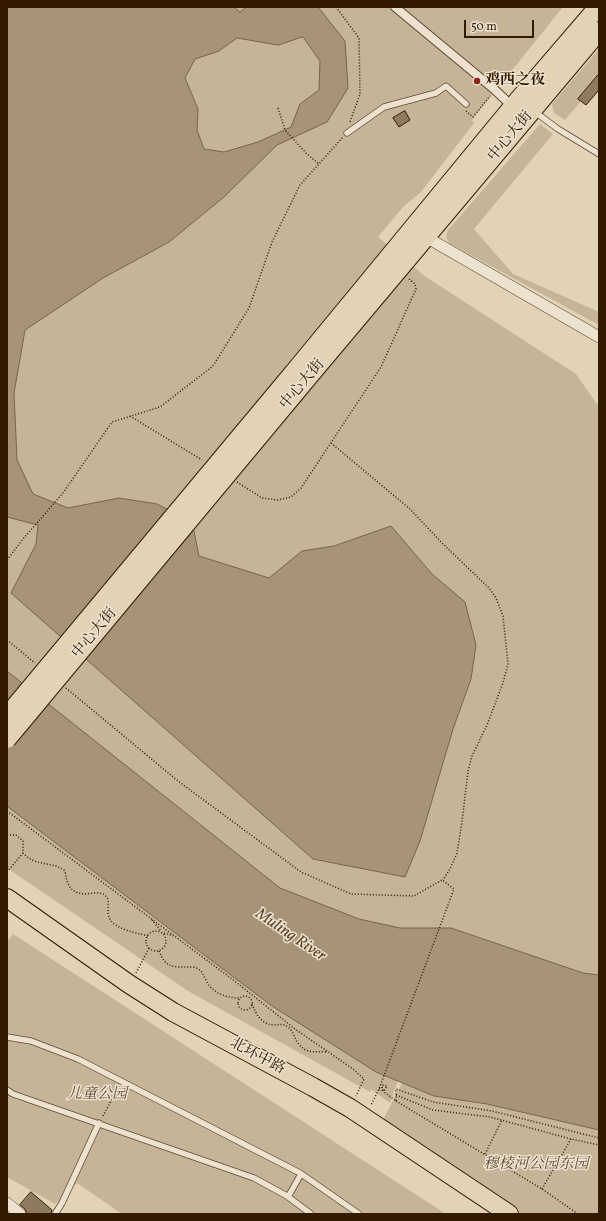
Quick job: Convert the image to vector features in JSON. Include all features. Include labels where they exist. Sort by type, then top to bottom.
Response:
[{"type":"highway","name":"中心大街","points":[[7,716],[300,377],[400,270],[598,7]]},
{"type":"highway","name":"中心大街","points":[[7,740],[300,377],[523,105],[599,31]]},
{"type":"highway","name":"北环中路","points":[[7,898],[130,984],[173,1012],[350,1108],[508,1214]]},
{"type":"highway","name":"北环中路","points":[[7,910],[130,995],[175,1023],[300,1089],[343,1115],[492,1214]]},
{"type":"street","points":[[395,7],[495,90],[523,105]]},
{"type":"street","points":[[426,237],[599,337]]},
{"type":"street","points":[[7,1203],[20,1214]]},
{"type":"lane","points":[[347,133],[384,107],[436,93],[446,86],[466,104]]},
{"type":"lane","points":[[523,105],[599,154]]},
{"type":"lane","points":[[7,1037],[30,1041],[78,1059],[301,1174],[359,1214]]},
{"type":"lane","points":[[7,1090],[13,1094],[254,1178],[288,1197],[311,1214]]},
{"type":"lane","points":[[55,1214],[62,1203],[99,1123]]},
{"type":"lane","points":[[288,1197],[301,1174]]},
{"type":"path","points":[[7,560],[23,539],[63,494],[112,422],[160,407],[213,366],[249,308],[272,242],[300,185],[347,133],[360,94],[359,38],[336,7]]},
{"type":"path","points":[[466,104],[468,106],[465,110],[472,117],[495,90]]},
{"type":"path","points":[[278,108],[285,130],[306,153],[319,164]]},
{"type":"path","points":[[236,481],[262,498],[278,500],[291,497],[309,477],[381,367],[416,289],[414,284],[400,270]]},
{"type":"path","points":[[130,416],[203,461]]},
{"type":"path","points":[[62,685],[178,781],[300,872],[351,894],[414,896],[442,880],[450,869],[457,853],[468,771],[472,756],[487,725],[503,683],[508,664],[503,616],[496,598],[489,588],[443,544],[410,509],[331,443]]},
{"type":"path","points":[[7,640],[38,665]]},
{"type":"path","points":[[7,811],[151,918],[291,1025],[353,1069],[364,1079],[350,1108]]},
{"type":"path","points":[[7,835],[16,835],[23,842],[23,853],[28,859],[36,863],[61,868],[65,872],[69,887],[75,892],[85,894],[102,894],[108,898],[108,916],[112,922],[121,928],[148,936]]},
{"type":"path","points":[[7,872],[23,853]]},
{"type":"path","points":[[366,1118],[379,1089],[454,889],[442,880]]},
{"type":"path","points":[[151,918],[162,933],[164,935],[167,941],[165,947],[159,951],[149,948],[146,942],[148,936],[153,932],[159,931],[162,933],[176,937]]},
{"type":"path","points":[[130,984],[149,948]]},
{"type":"path","points":[[159,951],[163,960],[170,965],[176,967],[194,967],[198,969],[204,974],[209,986],[220,994],[229,998],[239,998],[243,995],[248,996],[251,1000],[256,1015],[264,1022],[272,1025],[282,1024],[287,1026],[301,1047],[306,1051],[328,1052]]},
{"type":"path","points":[[239,998],[238,1005],[243,1010],[249,1008],[252,1004]]},
{"type":"path","points":[[287,1026],[291,1025]]},
{"type":"path","points":[[99,1123],[121,1081]]},
{"type":"path","points":[[379,1089],[384,1090],[387,1086],[383,1085],[382,1087],[384,1092],[396,1101],[542,1189],[578,1214]]},
{"type":"path","points":[[396,1101],[396,1089],[433,1102],[492,1111],[599,1138]]},
{"type":"path","points":[[396,1095],[433,1110],[490,1117],[599,1145]]},
{"type":"path","points":[[485,1154],[502,1120]]},
{"type":"path","points":[[542,1189],[571,1139]]},
{"type":"green space","points":[[7,7],[563,7],[472,120],[474,123],[421,192],[403,207],[378,237],[426,277],[576,374],[599,407],[599,975],[583,973],[451,928],[390,1103],[371,1089],[370,1092],[188,991],[7,868]]},
{"type":"green space","points":[[599,49],[599,80],[565,120],[554,113],[552,104]]},
{"type":"green space","points":[[540,124],[553,134],[474,229],[513,274],[599,312],[599,321],[597,324],[449,243],[446,237],[448,230]]},
{"type":"green space","name":"儿童公园","points":[[13,934],[446,1214],[122,1214],[77,1183],[55,1204],[7,1177],[7,942]]},
{"type":"green space","name":"穆棱河公园东园","points":[[402,1083],[434,1096],[491,1105],[599,1130],[599,1214],[522,1214],[383,1120]]},
{"type":"water","points":[[7,7],[234,7],[240,12],[246,7],[318,7],[345,41],[348,88],[327,122],[277,145],[224,197],[169,242],[103,278],[25,330],[14,393],[17,460],[33,494],[68,508],[119,498],[157,504],[192,522],[199,556],[269,578],[302,551],[334,546],[391,526],[432,574],[465,602],[476,645],[471,679],[453,729],[420,841],[405,877],[313,859],[11,593],[36,544],[38,525],[7,517]],"holes":[[[303,37],[320,61],[319,90],[300,104],[291,127],[258,142],[224,152],[204,149],[197,130],[198,109],[185,78],[195,59],[219,51],[237,38],[278,45]]]},
{"type":"water","name":"Muling River","points":[[7,671],[280,888],[359,919],[400,928],[451,928],[583,973],[599,975],[599,1130],[487,1104],[434,1096],[376,1072],[272,1006],[7,806]]},
{"type":"building","points":[[599,74],[599,90],[586,105],[578,99]]},
{"type":"building","points":[[405,111],[410,120],[399,127],[393,118]]},
{"type":"building","points":[[31,1192],[52,1210],[51,1214],[27,1214],[25,1209],[20,1205]]},
{"type":"place","name":"鸡西之夜","points":[[477,81]]}]
